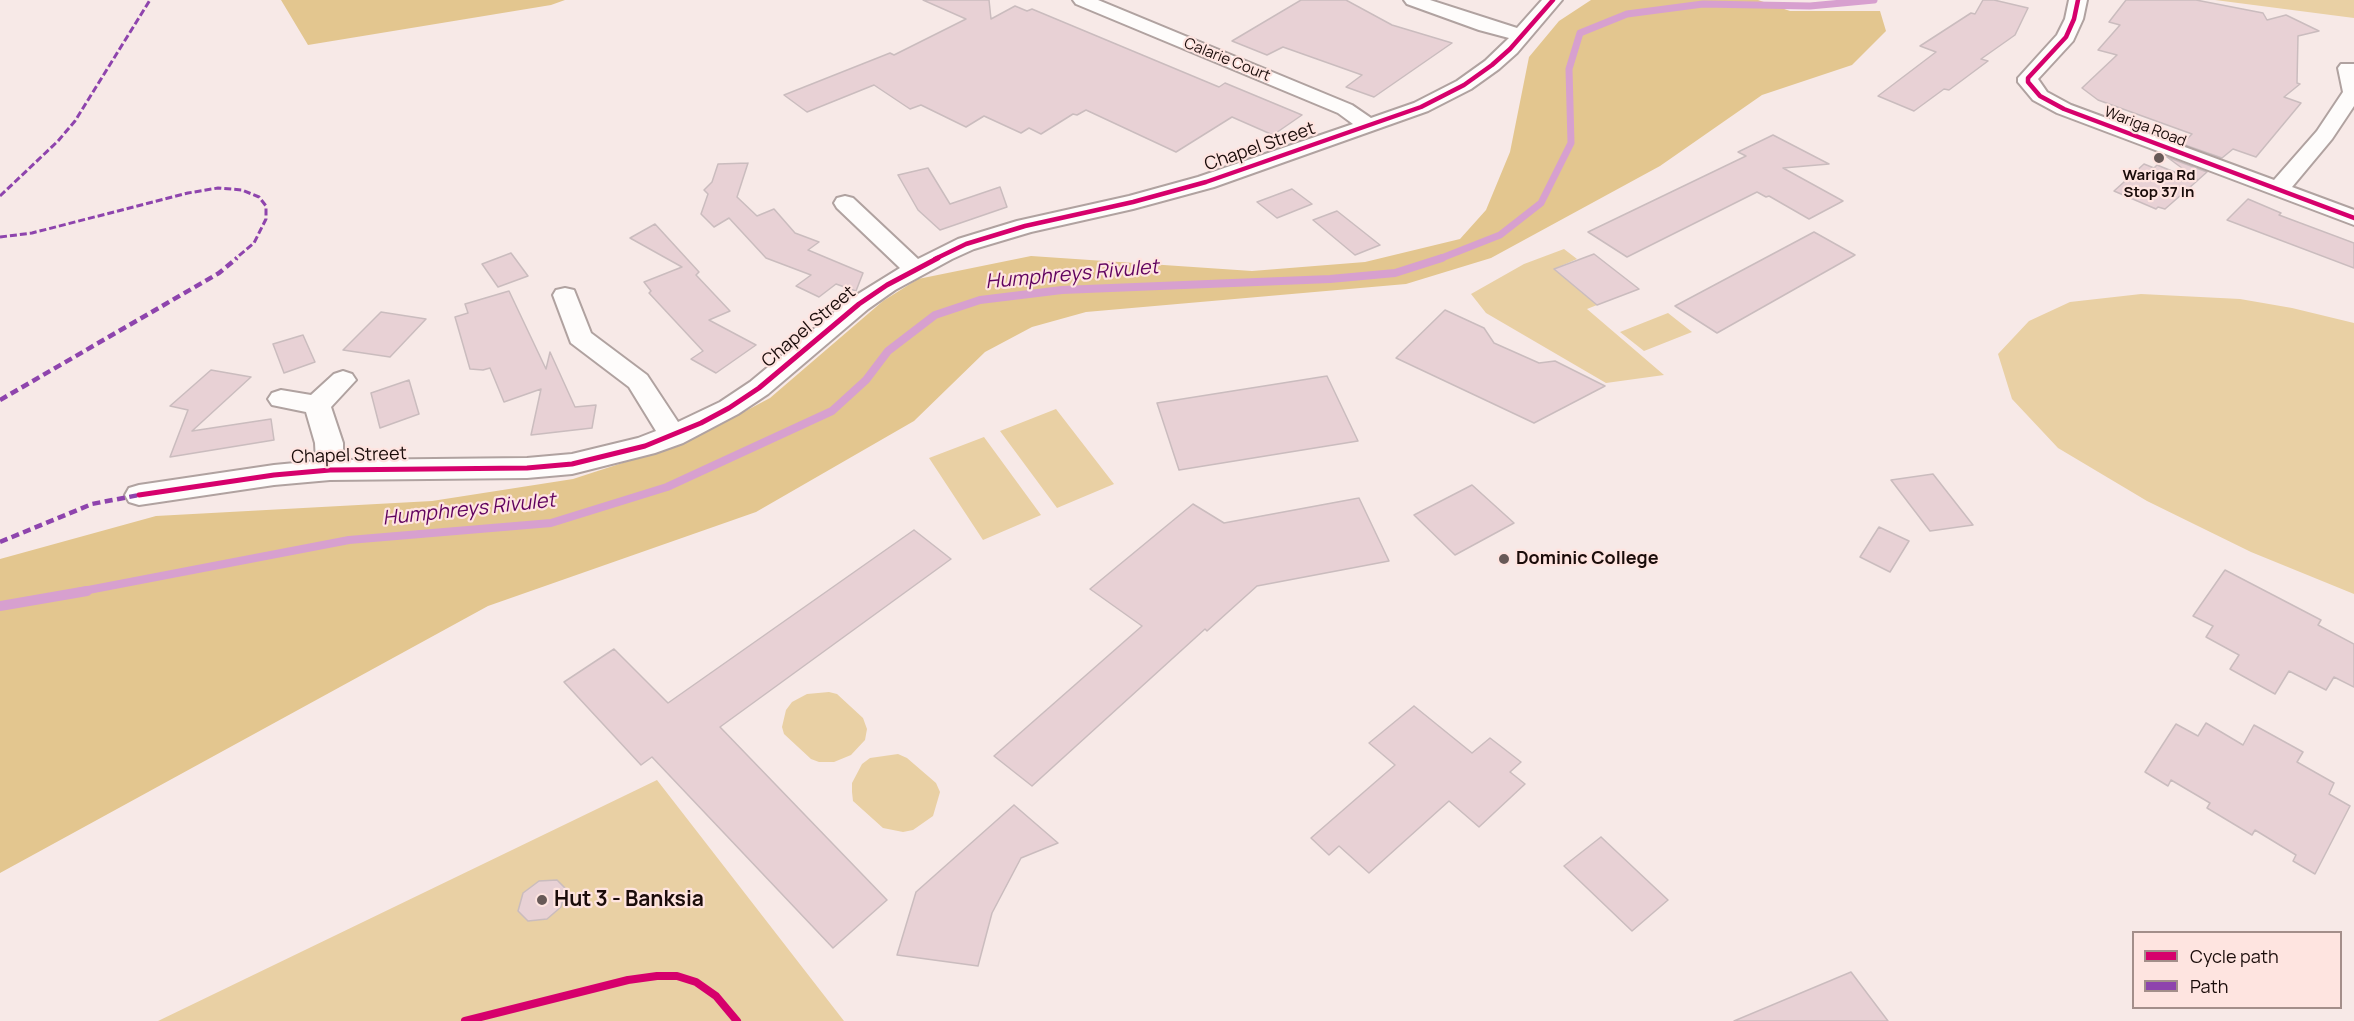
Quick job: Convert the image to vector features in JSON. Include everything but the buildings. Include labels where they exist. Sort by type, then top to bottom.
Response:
[{"type":"street","name":"Calarie Court","points":[[1082,0],[1345,109],[1369,126]]},
{"type":"street","points":[[1413,0],[1521,35]]},
{"type":"street","name":"Chapel Street","points":[[140,495],[274,475],[330,470],[527,468],[572,464],[614,455],[673,436],[729,408],[759,388],[859,304],[915,269],[951,250],[984,238],[1181,189],[1421,107],[1464,85],[1492,65],[1553,0]]},
{"type":"street","name":"Wariga Road","points":[[2078,0],[2074,19],[2066,37],[2028,78],[2028,82],[2040,96],[2064,109],[2354,218]]},
{"type":"street","points":[[2278,189],[2325,135],[2353,92],[2348,68]]},
{"type":"street","points":[[845,203],[915,269]]},
{"type":"street","points":[[565,296],[580,337],[638,381],[673,436]]},
{"type":"street","points":[[317,405],[343,380]]},
{"type":"street","points":[[281,399],[317,405]]},
{"type":"street","points":[[317,405],[329,443],[330,470]]},
{"type":"shaded area","points":[[281,0],[565,0],[551,5],[308,45]]},
{"type":"shaded area","points":[[1591,0],[1758,0],[1790,11],[1880,11],[1886,31],[1852,65],[1762,95],[1660,166],[1491,258],[1406,284],[1086,312],[1032,327],[985,352],[914,421],[756,512],[488,606],[0,873],[0,559],[156,516],[432,501],[573,479],[687,442],[770,398],[883,301],[918,279],[1031,256],[1252,271],[1365,262],[1460,239],[1486,210],[1510,152],[1529,57],[1559,21]]},
{"type":"shaded area","points":[[2215,0],[2354,0],[2354,18]]},
{"type":"shaded area","points":[[1564,249],[1577,259],[1554,269],[1597,305],[1587,309],[1664,375],[1606,383],[1486,313],[1471,294],[1524,264]]},
{"type":"shaded area","points":[[2141,294],[2240,299],[2292,308],[2354,323],[2354,594],[2251,552],[2147,501],[2058,448],[2012,399],[1998,354],[2029,321],[2070,302]]},
{"type":"shaded area","points":[[1668,313],[1692,332],[1644,351],[1620,332]]},
{"type":"shaded area","points":[[1056,409],[1114,484],[1057,508],[1000,431]]},
{"type":"shaded area","points":[[984,437],[1041,515],[983,540],[929,458]]},
{"type":"shaded area","points":[[829,692],[837,694],[863,718],[867,729],[865,740],[851,755],[834,762],[819,762],[811,759],[784,734],[782,727],[786,710],[792,702],[807,694]]},
{"type":"shaded area","points":[[898,754],[907,758],[936,783],[940,792],[933,816],[913,830],[903,832],[883,828],[853,801],[852,792],[852,783],[862,764],[870,758]]},
{"type":"shaded area","points":[[657,780],[844,1021],[158,1021]]},
{"type":"waterway","name":"Humphreys Rivulet","points":[[1440,259],[1500,235],[1541,203],[1571,143],[1569,69],[1580,33],[1627,14],[1703,4],[1810,6],[1874,0]]},
{"type":"waterway","name":"Humphreys Rivulet","points":[[78,592],[349,540],[551,523],[667,487],[832,411],[866,380],[888,351],[935,315],[980,300],[1062,290],[1330,279],[1395,273],[1440,259]]},
{"type":"waterway","name":"Humphreys Rivulet","points":[[0,606],[87,591]]},
{"type":"marked path","points":[[0,196],[58,141],[75,121],[150,0]]},
{"type":"marked path","points":[[0,237],[32,233],[188,193],[218,188],[242,190],[259,197],[266,206],[266,219],[254,243],[219,273],[0,400]]},
{"type":"marked path","points":[[0,542],[92,504],[139,495]]},
{"type":"cycle path","points":[[139,495],[274,475],[330,470],[527,468],[572,464],[645,446],[701,423],[729,408],[759,388],[859,304],[887,285],[944,254],[966,244],[1025,226],[1133,202],[1206,182],[1421,107],[1464,85],[1492,65],[1510,49],[1553,0]]},
{"type":"cycle path","points":[[2078,0],[2074,19],[2066,37],[2028,78],[2028,82],[2040,96],[2064,109],[2354,218]]},
{"type":"cycle path","points":[[465,1021],[628,980],[657,976],[677,976],[696,982],[716,996],[737,1021]]},
{"type":"place","name":"Wariga Rd Stop 37 In","points":[[2159,158]]},
{"type":"place","name":"Dominic College","points":[[1504,559]]},
{"type":"place","name":"Hut 3 - Banksia","points":[[542,900]]}]
